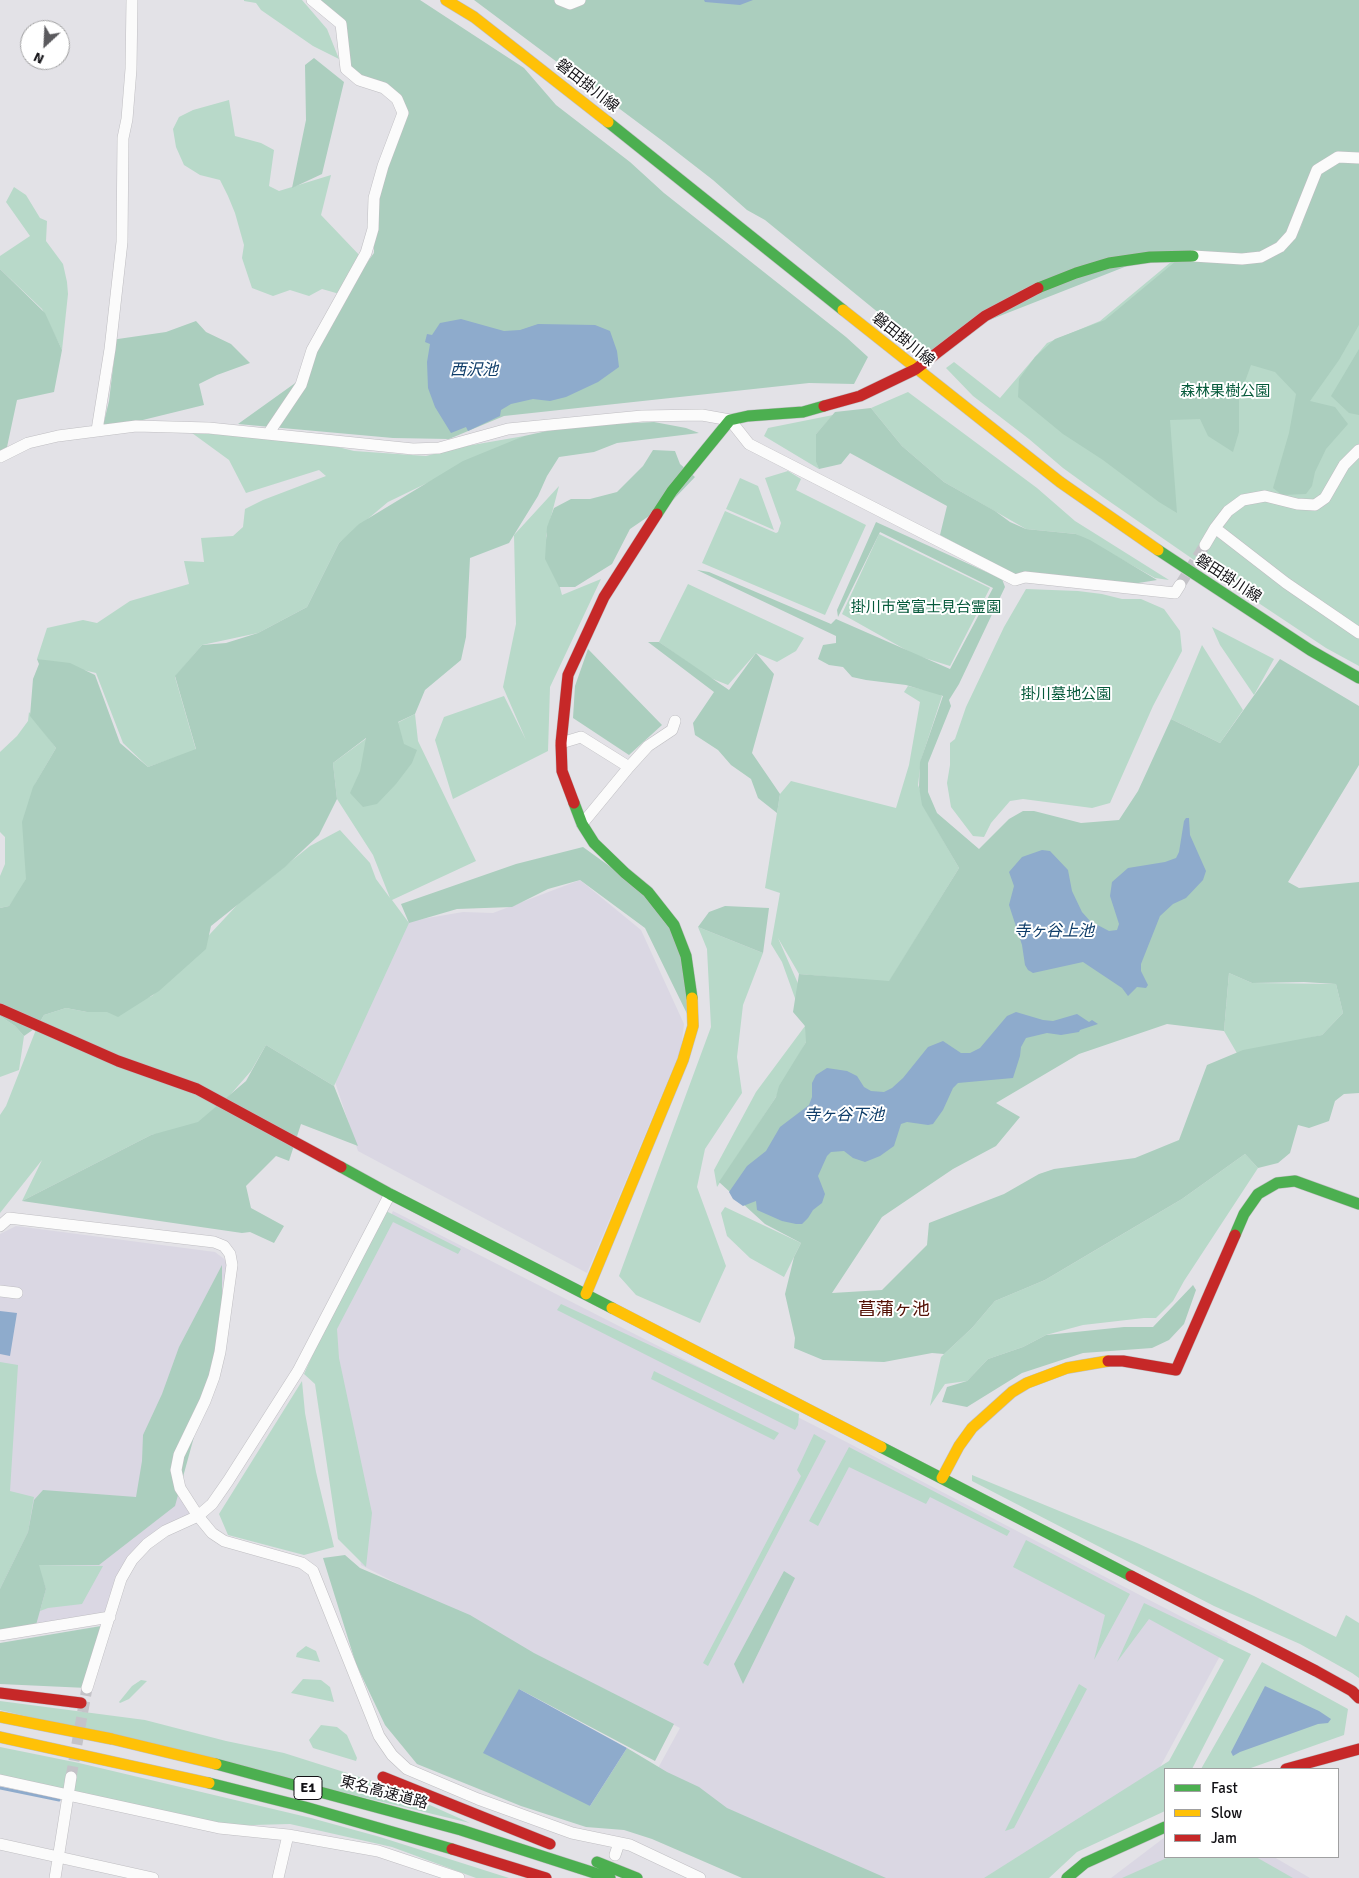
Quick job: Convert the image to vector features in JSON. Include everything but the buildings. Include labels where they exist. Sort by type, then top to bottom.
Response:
[{"type":"main road","name":"磐田掛川線","points":[[446,0],[474,17],[641,147],[916,369],[1060,482],[1189,572],[1310,650],[1359,678]]},
{"type":"main road","points":[[586,1294],[683,1060],[693,1026],[691,985],[686,956],[674,925],[648,892],[594,843],[582,824],[562,771],[561,744],[568,675],[604,598],[672,491],[730,420],[748,416],[803,412],[860,396],[916,369],[985,316],[1046,284],[1109,263],[1150,257],[1193,256]]},
{"type":"main road","points":[[0,1010],[118,1061],[197,1089],[390,1194],[1316,1671],[1359,1698]]},
{"type":"main road","points":[[942,1478],[959,1446],[972,1428],[1012,1392],[1028,1383],[1067,1368],[1106,1361],[1123,1361],[1176,1370],[1244,1214],[1258,1194],[1277,1183],[1295,1181],[1359,1204]]},
{"type":"main road","points":[[0,1693],[81,1702]]},
{"type":"main road","name":"東名高速道路","points":[[0,1717],[112,1740],[251,1772],[461,1830],[610,1878]]},
{"type":"main road","name":"E1","points":[[0,1737],[177,1775],[305,1807],[400,1833],[546,1878]]},
{"type":"main road","points":[[1290,1768],[1359,1749]]},
{"type":"main road","points":[[383,1777],[560,1848]]},
{"type":"main road","points":[[1066,1878],[1086,1863],[1164,1828]]},
{"type":"main road","points":[[586,1858],[638,1878]]},
{"type":"street","points":[[97,430],[110,348],[122,242],[123,138],[127,119],[130,79],[132,0]]},
{"type":"street","points":[[268,434],[301,385],[312,350],[366,253],[373,229],[374,198],[383,166],[404,114],[397,99],[384,88],[359,80],[346,69],[341,24],[312,0]]},
{"type":"street","points":[[560,0],[570,4],[580,0]]},
{"type":"street","points":[[1193,256],[1242,260],[1261,257],[1280,247],[1291,235],[1317,170],[1338,157],[1359,158]]},
{"type":"street","points":[[0,457],[28,443],[58,436],[144,426],[209,428],[413,449],[439,448],[508,429],[642,416],[702,415],[730,420],[749,444],[1015,580],[1025,577],[1175,593],[1180,585]]},
{"type":"street","points":[[1205,545],[1228,511],[1243,500],[1265,496],[1297,504],[1315,505],[1325,498],[1344,465],[1359,450]]},
{"type":"street","points":[[1215,528],[1286,582],[1359,633]]},
{"type":"street","points":[[582,824],[648,746],[672,730],[675,721]]},
{"type":"street","points":[[561,744],[581,738],[629,767]]},
{"type":"street","points":[[87,1688],[121,1579],[132,1560],[146,1544],[165,1531],[198,1516],[212,1504],[298,1370],[390,1194]]},
{"type":"street","points":[[0,1226],[9,1218],[214,1242],[224,1246],[230,1254],[232,1264],[220,1352],[214,1377],[205,1401],[179,1455],[176,1470],[180,1488],[198,1516],[212,1533],[224,1541],[302,1563],[313,1571],[379,1736],[392,1755],[407,1769],[478,1799],[572,1833],[630,1845],[700,1878]]},
{"type":"street","points":[[0,1291],[17,1293]]},
{"type":"street","points":[[0,1635],[110,1617]]},
{"type":"street","points":[[55,1878],[71,1778]]},
{"type":"street","points":[[0,1780],[218,1828],[288,1834],[378,1851],[459,1878]]},
{"type":"street","points":[[278,1878],[288,1834]]},
{"type":"street","points":[[615,1855],[619,1843]]},
{"type":"street","points":[[0,1844],[153,1878]]},
{"type":"shaded area","points":[[580,880],[641,930],[684,1024],[681,1049],[587,1273],[358,1151],[335,1082],[404,922],[463,912],[493,913]]},
{"type":"shaded area","points":[[393,1211],[831,1434],[1228,1641],[1159,1769],[993,1878],[870,1878],[640,1801],[680,1728],[361,1565],[330,1335]]},
{"type":"shaded area","points":[[16,1226],[215,1252],[232,1265],[178,1479],[194,1518],[129,1558],[110,1617],[0,1635],[0,1234]]},
{"type":"shaded area","points":[[1164,1838],[1164,1858],[1276,1858],[1310,1878],[1111,1878]]},
{"type":"green space","points":[[244,0],[302,0],[327,29],[339,59],[313,46],[261,10],[256,3]]},
{"type":"green space","points":[[312,0],[420,0],[524,68],[556,105],[630,162],[664,193],[846,337],[868,357],[854,384],[809,383],[504,416],[449,439],[393,438],[238,424],[298,381],[343,295],[374,253],[374,198],[403,114],[390,93],[346,69],[341,24]]},
{"type":"green space","points":[[474,0],[1359,0],[1359,325],[1339,360],[1310,401],[1335,407],[1348,424],[1326,449],[1315,472],[1312,486],[1306,494],[1282,495],[1273,488],[1289,433],[1296,394],[1275,372],[1251,365],[1239,398],[1239,432],[1233,452],[1208,436],[1200,419],[1170,420],[1177,513],[1063,434],[1018,397],[1019,379],[1035,357],[1055,339],[1105,320],[1176,261],[1150,257],[959,332],[932,351],[918,345],[765,220],[747,210],[713,180]],"holes":[[[1317,170],[1319,175],[1300,230],[1291,235]]]},
{"type":"green space","points":[[314,58],[344,82],[322,174],[292,188],[306,120],[305,65]]},
{"type":"green space","points":[[229,100],[235,136],[261,143],[274,150],[269,186],[279,191],[331,175],[321,215],[363,259],[343,295],[322,289],[309,296],[290,290],[273,296],[252,288],[242,258],[244,245],[228,196],[220,180],[200,175],[184,165],[176,147],[173,129],[179,117],[193,110]]},
{"type":"green space","name":"森林果樹公園","points":[[1359,161],[1359,666],[1326,648],[1103,497],[1063,468],[973,396],[946,368],[954,362],[1000,398],[1047,343],[1100,321],[1177,257],[1317,170]]},
{"type":"green space","points":[[14,187],[26,195],[40,218],[47,221],[46,241],[63,264],[68,294],[62,350],[42,309],[0,269],[0,256],[30,236],[6,202]]},
{"type":"green space","points":[[0,269],[45,313],[62,350],[54,392],[17,400],[7,447],[0,451]]},
{"type":"green space","points":[[196,321],[206,332],[231,344],[250,363],[199,384],[204,405],[102,430],[109,401],[114,359],[111,340],[166,332]]},
{"type":"green space","points":[[1359,349],[1359,415],[1349,413],[1331,396]]},
{"type":"green space","points":[[908,392],[1037,488],[1075,521],[1169,580],[1155,578],[1076,534],[1026,529],[944,482],[902,446],[871,408]]},
{"type":"green space","points":[[871,408],[902,446],[944,482],[995,511],[1010,522],[1026,529],[1076,534],[1090,540],[1157,580],[1132,584],[1016,576],[940,535],[947,506],[850,453],[841,464],[819,469],[816,462],[816,434],[835,412]]},
{"type":"green space","points":[[833,415],[816,434],[816,461],[819,469],[764,436],[768,428]]},
{"type":"green space","points":[[654,422],[686,428],[699,433],[617,443],[594,452],[559,457],[509,543],[470,558],[466,637],[461,660],[425,690],[415,714],[398,722],[404,744],[417,750],[412,763],[377,804],[363,807],[350,793],[360,771],[366,738],[333,763],[337,799],[319,835],[285,867],[211,926],[206,949],[159,991],[118,1017],[107,1012],[87,1012],[66,1008],[44,1015],[37,1027],[24,1036],[15,1026],[0,1016],[0,908],[9,906],[26,879],[22,822],[33,787],[56,748],[30,716],[33,679],[39,664],[37,659],[70,663],[95,675],[120,743],[148,767],[196,749],[175,676],[202,645],[226,643],[258,633],[307,607],[339,543],[359,524],[463,461],[524,436],[556,429],[592,425]]},
{"type":"green space","points":[[192,433],[306,439],[354,451],[426,456],[461,447],[524,436],[388,502],[339,543],[307,607],[258,633],[202,645],[175,677],[196,750],[148,767],[123,743],[96,673],[37,659],[47,628],[83,620],[97,623],[130,601],[189,584],[184,561],[204,562],[201,538],[233,536],[243,527],[245,509],[263,500],[326,476],[319,470],[246,493],[229,460]]},
{"type":"green space","points":[[653,450],[675,451],[680,464],[695,477],[674,499],[630,529],[612,564],[575,587],[559,587],[545,559],[547,527],[554,508],[571,499],[590,499],[617,492],[643,466]]},
{"type":"green space","points":[[788,471],[801,479],[796,490],[866,525],[825,615],[702,563],[725,511],[776,533],[778,532],[781,523],[765,478]]},
{"type":"green space","points":[[740,478],[758,486],[774,530],[726,509]]},
{"type":"green space","points":[[559,486],[546,536],[562,595],[601,579],[550,687],[548,751],[453,799],[435,740],[444,717],[504,696],[526,740],[503,687],[516,624],[514,535]]},
{"type":"green space","points":[[876,522],[1002,579],[1005,587],[959,684],[949,700],[951,706],[928,763],[928,792],[937,813],[979,849],[1009,819],[1023,811],[1034,811],[1081,823],[1119,820],[1138,791],[1171,719],[1220,743],[1280,659],[1359,706],[1359,765],[1288,882],[1299,888],[1359,882],[1359,1093],[1344,1094],[1335,1101],[1329,1121],[1309,1128],[1298,1125],[1290,1153],[1278,1163],[1258,1168],[1245,1154],[1182,1199],[1045,1280],[995,1301],[972,1328],[941,1357],[944,1354],[932,1353],[884,1362],[823,1360],[794,1348],[795,1338],[785,1294],[794,1257],[801,1243],[765,1224],[719,1182],[776,1097],[779,1086],[806,1042],[805,1026],[793,1012],[799,974],[889,981],[959,868],[922,805],[919,787],[920,762],[943,696],[906,685],[852,677],[843,667],[829,665],[818,659],[823,645],[836,643],[836,636],[697,570],[709,572],[831,624],[836,619],[950,669],[993,588],[880,532],[838,617],[837,610]],"holes":[[[1229,973],[1252,983],[1304,982],[1336,984],[1343,1013],[1322,1035],[1243,1050],[1207,1065],[1179,1140],[1135,1158],[1054,1169],[1039,1174],[1004,1194],[929,1223],[927,1245],[882,1290],[832,1293],[882,1217],[953,1169],[996,1146],[1020,1117],[996,1103],[1079,1054],[1167,1024],[1224,1031]]]},
{"type":"green space","name":"掛川市営富士見台霊園","points":[[879,534],[990,588],[950,666],[915,655],[842,614]]},
{"type":"green space","points":[[688,584],[804,638],[796,651],[777,662],[756,653],[728,685],[708,677],[659,642]]},
{"type":"green space","name":"掛川墓地公園","points":[[1026,589],[1078,591],[1122,599],[1141,599],[1164,609],[1180,631],[1182,651],[1153,706],[1110,803],[1092,808],[1023,799],[1010,801],[991,823],[984,837],[973,836],[951,807],[947,783],[950,765],[950,743],[955,739],[966,707],[1004,627]]},
{"type":"green space","points":[[1212,627],[1274,659],[1254,695],[1220,645]]},
{"type":"green space","points":[[648,642],[659,642],[729,690],[756,653],[774,674],[752,753],[780,794],[777,813],[758,798],[751,779],[731,765],[718,750],[695,735],[693,723],[714,692]]},
{"type":"green space","points":[[1202,645],[1243,710],[1220,743],[1171,719]]},
{"type":"green space","points":[[588,649],[662,725],[629,755],[573,718],[575,686]]},
{"type":"green space","points":[[908,686],[938,693],[942,696],[921,760],[918,785],[929,816],[959,868],[889,982],[799,974],[778,938],[807,1004],[806,1042],[776,1097],[717,1187],[714,1170],[756,1092],[805,1026],[782,962],[771,944],[780,893],[765,888],[780,794],[791,781],[896,808],[909,765],[920,702],[904,692]]},
{"type":"green space","points":[[29,712],[56,748],[35,784],[27,881],[9,906],[0,908],[0,876],[5,864],[5,837],[0,832],[0,752],[17,736],[28,721]]},
{"type":"green space","points":[[415,714],[418,741],[476,861],[392,900],[409,923],[334,1086],[266,1045],[251,1071],[203,1126],[151,1135],[22,1201],[42,1160],[0,1213],[0,1115],[6,1106],[37,1027],[44,1015],[66,1008],[87,1012],[107,1012],[152,996],[239,903],[310,846],[340,830],[370,863],[376,879],[390,898],[373,855],[337,799],[333,763],[367,738]]},
{"type":"green space","points":[[583,847],[652,897],[681,944],[693,1026],[645,928],[580,880],[548,889],[512,907],[457,909],[409,923],[401,904],[516,864]]},
{"type":"green space","points":[[725,906],[769,908],[763,953],[698,927],[709,912]]},
{"type":"green space","points":[[698,927],[763,953],[743,1005],[737,1057],[742,1093],[705,1149],[697,1187],[726,1266],[700,1323],[636,1295],[619,1276],[711,1027],[707,949]]},
{"type":"green space","points":[[1229,973],[1252,983],[1336,984],[1343,1013],[1322,1035],[1238,1055],[1224,1031]]},
{"type":"green space","points":[[0,1016],[15,1026],[24,1036],[19,1070],[0,1077]]},
{"type":"green space","points":[[266,1045],[334,1086],[358,1146],[301,1124],[289,1161],[276,1156],[246,1186],[251,1208],[284,1226],[274,1243],[250,1232],[242,1233],[22,1201],[151,1135],[198,1122],[246,1081]]},
{"type":"green space","points":[[1245,1154],[1258,1168],[1184,1281],[1173,1301],[1156,1318],[1083,1325],[1046,1335],[1023,1347],[988,1359],[967,1381],[945,1384],[930,1406],[941,1357],[972,1328],[995,1301],[1045,1280],[1182,1199]]},
{"type":"green space","points":[[725,1207],[801,1243],[784,1277],[750,1258],[727,1236],[721,1213]]},
{"type":"green space","points":[[386,1211],[461,1249],[458,1254],[393,1222],[337,1329],[339,1358],[372,1513],[366,1567],[338,1539],[315,1384],[304,1374],[335,1305]]},
{"type":"green space","points":[[222,1265],[222,1335],[175,1506],[99,1565],[39,1565],[46,1589],[36,1625],[0,1635],[0,1589],[28,1532],[34,1500],[43,1490],[136,1497],[142,1461],[143,1435],[162,1394],[179,1347]]},
{"type":"green space","points":[[1193,1285],[1196,1290],[1184,1324],[1169,1340],[1152,1348],[1083,1353],[1022,1373],[967,1407],[942,1402],[947,1387],[967,1381],[988,1359],[1023,1347],[1046,1335],[1124,1327],[1153,1327]]},
{"type":"green space","points":[[561,1304],[799,1414],[798,1425],[795,1430],[557,1310]]},
{"type":"green space","points":[[0,1362],[18,1365],[10,1491],[34,1497],[28,1532],[0,1589]]},
{"type":"green space","points":[[654,1371],[779,1433],[774,1440],[651,1379]]},
{"type":"green space","points":[[302,1381],[305,1413],[316,1472],[334,1547],[304,1555],[228,1535],[219,1514]]},
{"type":"green space","points":[[814,1434],[826,1441],[708,1666],[703,1663],[801,1476],[797,1470]]},
{"type":"green space","points":[[849,1447],[1010,1531],[1007,1536],[930,1497],[926,1504],[849,1467],[818,1526],[809,1521]]},
{"type":"green space","points":[[972,1475],[1137,1543],[1254,1596],[1336,1637],[1346,1615],[1359,1623],[1359,1678],[1300,1644],[1214,1606],[972,1481]]},
{"type":"green space","points":[[1026,1540],[1130,1594],[1094,1660],[1105,1615],[1013,1567]]},
{"type":"green space","points":[[345,1555],[360,1568],[470,1615],[534,1653],[674,1724],[655,1761],[519,1689],[590,1806],[627,1748],[667,1772],[699,1787],[727,1808],[886,1878],[742,1878],[652,1839],[624,1830],[586,1827],[521,1806],[417,1764],[385,1725],[356,1664],[323,1558]]},
{"type":"green space","points":[[38,1565],[103,1566],[82,1604],[48,1608],[40,1611],[46,1589]]},
{"type":"green space","points":[[784,1571],[795,1578],[743,1684],[734,1664]]},
{"type":"green space","points":[[1144,1603],[1251,1654],[1193,1768],[1164,1768],[1164,1811],[1077,1852],[1049,1878],[984,1878],[1169,1761],[1224,1660],[1149,1619],[1117,1662]]},
{"type":"green space","points":[[101,1626],[87,1688],[0,1684],[0,1643]]},
{"type":"green space","points":[[306,1646],[316,1651],[320,1662],[296,1657],[297,1653]]},
{"type":"green space","points":[[1262,1662],[1348,1709],[1344,1735],[1251,1768],[1202,1768]]},
{"type":"green space","points":[[303,1679],[321,1680],[330,1687],[334,1702],[291,1693]]},
{"type":"green space","points":[[141,1680],[147,1681],[129,1699],[120,1703],[132,1686]]},
{"type":"green space","points":[[1079,1684],[1087,1689],[1014,1828],[1005,1831]]},
{"type":"green space","points":[[0,1701],[145,1720],[226,1741],[284,1753],[385,1785],[470,1823],[0,1710]]},
{"type":"green space","points":[[321,1725],[337,1727],[347,1735],[357,1758],[356,1761],[313,1748],[309,1740]]},
{"type":"green space","points":[[0,1747],[79,1763],[311,1818],[380,1837],[509,1878],[476,1878],[392,1847],[290,1824],[216,1826],[0,1776]]},
{"type":"green space","points":[[1167,1858],[1258,1858],[1293,1878],[1122,1878]]},
{"type":"water","points":[[704,0],[753,0],[740,5],[705,2]]},
{"type":"water","name":"西沢池","points":[[461,319],[504,331],[520,330],[538,324],[595,325],[610,331],[617,351],[619,367],[598,382],[566,397],[550,401],[533,399],[511,404],[501,410],[500,416],[468,431],[466,427],[451,433],[435,407],[428,388],[427,362],[430,344],[425,342],[427,334],[432,335],[440,323]]},
{"type":"water","name":"寺ヶ谷上池","points":[[1186,818],[1189,818],[1190,835],[1206,871],[1203,880],[1186,898],[1173,904],[1160,916],[1141,964],[1141,971],[1148,985],[1146,988],[1137,987],[1128,996],[1122,988],[1083,962],[1033,973],[1028,970],[1009,905],[1014,886],[1009,872],[1022,857],[1042,850],[1050,851],[1068,870],[1072,891],[1082,912],[1090,921],[1109,931],[1117,930],[1119,924],[1110,896],[1112,882],[1128,868],[1165,862],[1176,858]]},
{"type":"water","name":"寺ヶ谷下池","points":[[1016,1012],[1053,1021],[1077,1014],[1089,1022],[1092,1020],[1098,1024],[1079,1032],[1061,1035],[1047,1033],[1026,1038],[1021,1047],[1013,1078],[958,1083],[953,1088],[943,1110],[933,1124],[907,1122],[901,1124],[894,1146],[880,1156],[865,1162],[853,1158],[844,1151],[831,1152],[827,1156],[818,1176],[825,1194],[822,1203],[813,1210],[802,1224],[782,1221],[757,1210],[756,1201],[743,1206],[733,1199],[729,1192],[747,1166],[766,1151],[780,1127],[809,1105],[812,1097],[812,1083],[816,1075],[827,1068],[847,1071],[857,1076],[864,1087],[871,1091],[884,1092],[892,1088],[903,1078],[928,1047],[943,1041],[961,1053],[970,1053],[980,1048],[1007,1016]]},
{"type":"water","points":[[0,1311],[17,1313],[10,1356],[0,1354]]},
{"type":"water","points":[[1265,1686],[1319,1711],[1331,1719],[1328,1723],[1318,1724],[1233,1756],[1231,1752]]},
{"type":"water","points":[[519,1689],[627,1748],[590,1806],[483,1753]]},
{"type":"waterway","points":[[0,1788],[59,1800]]},
{"type":"tunnel","points":[[1180,585],[1205,545]]},
{"type":"tunnel","points":[[71,1777],[87,1688]]},
{"type":"traffic: fast","points":[[608,122],[843,310]]},
{"type":"traffic: fast","points":[[1038,288],[1076,273],[1109,263],[1150,257],[1193,256]]},
{"type":"traffic: fast","points":[[657,514],[672,491],[730,420],[748,416],[803,412],[824,406]]},
{"type":"traffic: fast","points":[[1158,550],[1310,650],[1359,678]]},
{"type":"traffic: fast","points":[[574,803],[582,824],[594,843],[648,892],[674,925],[686,956],[692,998]]},
{"type":"traffic: fast","points":[[341,1167],[612,1308]]},
{"type":"traffic: fast","points":[[1235,1235],[1244,1214],[1258,1194],[1277,1183],[1295,1181],[1359,1204]]},
{"type":"traffic: fast","points":[[881,1447],[1131,1576]]},
{"type":"traffic: fast","points":[[216,1764],[461,1830],[610,1878]]},
{"type":"traffic: fast","points":[[209,1783],[305,1807],[452,1849]]},
{"type":"traffic: fast","points":[[1067,1878],[1085,1863],[1164,1827]]},
{"type":"traffic: fast","points":[[597,1862],[637,1878]]},
{"type":"traffic: slow","points":[[446,0],[474,17],[608,122]]},
{"type":"traffic: slow","points":[[843,310],[1060,482],[1158,550]]},
{"type":"traffic: slow","points":[[586,1294],[683,1060],[693,1026],[692,998]]},
{"type":"traffic: slow","points":[[612,1308],[881,1447]]},
{"type":"traffic: slow","points":[[942,1478],[959,1446],[972,1428],[1012,1392],[1027,1383],[1067,1368],[1108,1361]]},
{"type":"traffic: slow","points":[[0,1717],[112,1739],[216,1764]]},
{"type":"traffic: slow","points":[[0,1737],[209,1783]]},
{"type":"traffic: jam","points":[[824,406],[860,396],[916,369],[985,316],[1038,288]]},
{"type":"traffic: jam","points":[[574,803],[562,771],[561,743],[568,675],[604,597],[657,514]]},
{"type":"traffic: jam","points":[[0,1009],[118,1061],[197,1089],[341,1167]]},
{"type":"traffic: jam","points":[[1108,1361],[1123,1361],[1176,1370],[1235,1235]]},
{"type":"traffic: jam","points":[[1131,1576],[1316,1671],[1352,1691],[1359,1698]]},
{"type":"traffic: jam","points":[[0,1693],[81,1703]]},
{"type":"traffic: jam","points":[[1290,1768],[1359,1749]]},
{"type":"traffic: jam","points":[[383,1777],[550,1844]]},
{"type":"traffic: jam","points":[[452,1849],[546,1878]]},
{"type":"district","name":"菖蒲ヶ池","points":[[894,1310]]}]
